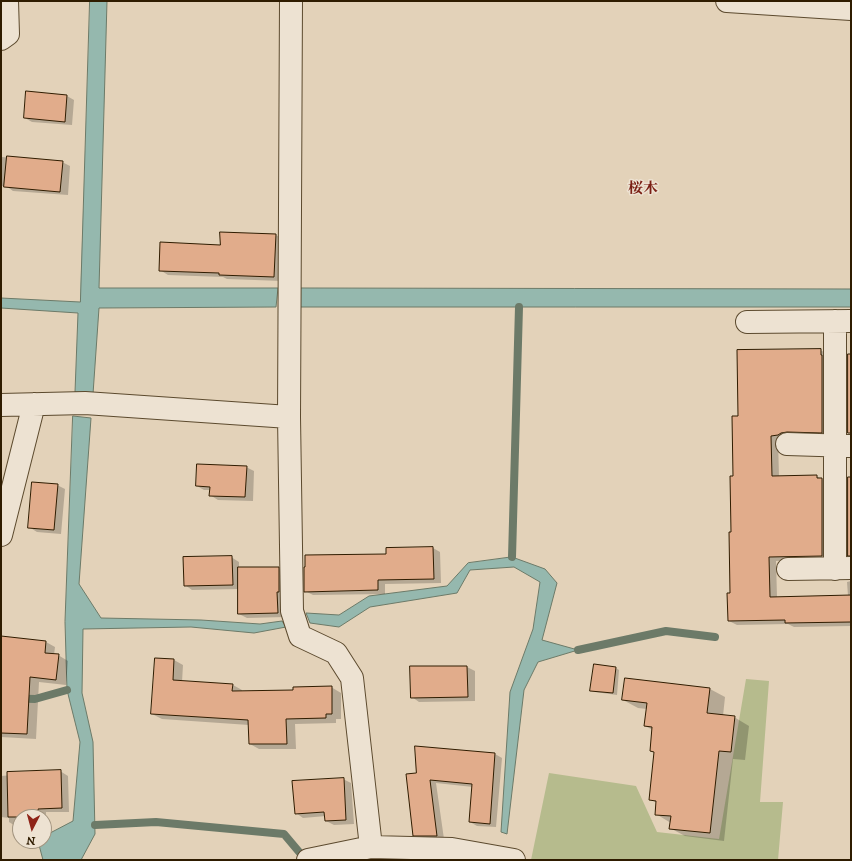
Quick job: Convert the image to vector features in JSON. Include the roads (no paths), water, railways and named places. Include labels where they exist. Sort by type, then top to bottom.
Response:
[{"type":"street","points":[[1,39],[8,34],[7,1]]},
{"type":"street","points":[[291,1],[289,416],[292,611],[300,636],[336,653],[352,678],[371,847]]},
{"type":"street","points":[[727,1],[851,9]]},
{"type":"street","points":[[747,322],[843,321],[843,569],[788,569]]},
{"type":"street","points":[[1,535],[34,404]]},
{"type":"street","points":[[1,405],[85,404],[289,416]]},
{"type":"street","points":[[787,444],[843,446]]},
{"type":"street","points":[[308,860],[371,847],[452,849],[514,860]]},
{"type":"water","points":[[90,1],[107,1],[99,288],[278,288],[276,307],[99,308],[93,394],[75,392],[78,313],[1,308],[1,298],[80,302]]},
{"type":"water","points":[[299,288],[851,289],[851,307],[300,307]]},
{"type":"water","points":[[73,416],[91,418],[79,584],[101,618],[201,620],[260,624],[282,621],[286,627],[254,633],[191,627],[83,629],[82,693],[93,742],[95,834],[81,860],[43,860],[40,849],[52,849],[52,832],[73,821],[80,742],[67,690],[65,622]]},
{"type":"water","points":[[512,557],[545,569],[557,583],[542,640],[578,650],[538,662],[524,690],[507,834],[501,832],[510,692],[533,629],[540,582],[514,567],[470,570],[457,593],[370,607],[339,627],[310,623],[306,613],[339,615],[369,596],[447,586],[468,563]]},
{"type":"waterway","points":[[512,557],[519,307]]},
{"type":"waterway","points":[[578,650],[666,631],[715,637]]},
{"type":"waterway","points":[[1,698],[35,699],[67,690]]},
{"type":"waterway","points":[[95,825],[156,822],[284,834],[300,853]]},
{"type":"district","name":"桜木","points":[[643,190]]}]
